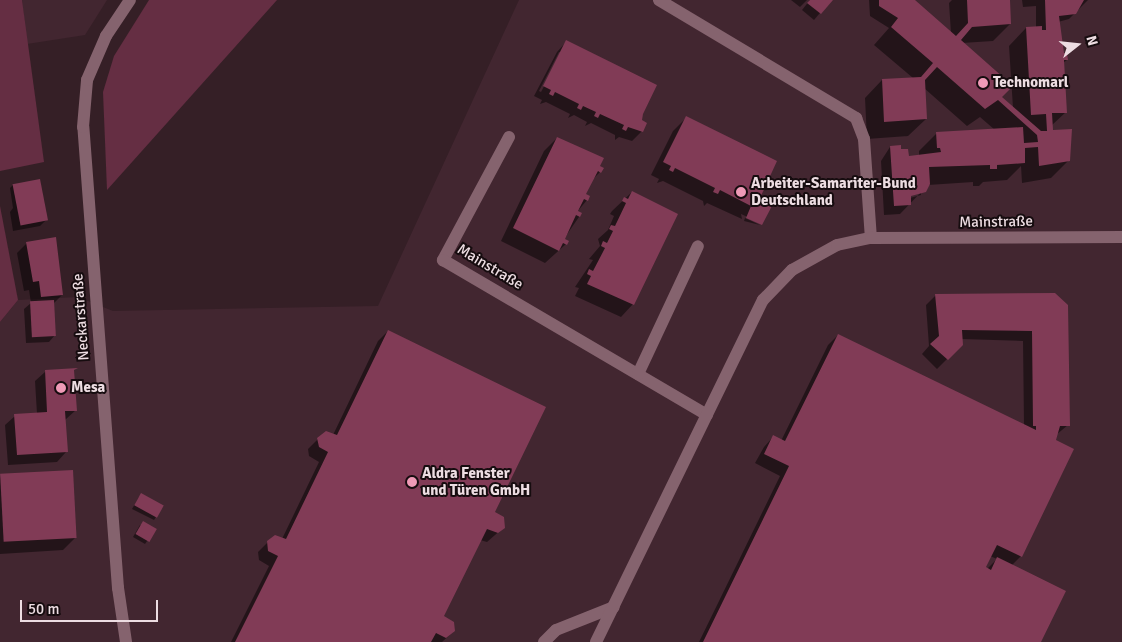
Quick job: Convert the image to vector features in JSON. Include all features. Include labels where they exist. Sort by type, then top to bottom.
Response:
[{"type":"street","name":"Neckarstraße","points":[[126,642],[118,588],[83,127],[87,80],[106,36],[130,0]]},
{"type":"street","points":[[659,0],[856,118],[864,139],[871,238]]},
{"type":"street","name":"Mainstraße","points":[[510,137],[443,260],[707,415]]},
{"type":"street","name":"Mainstraße","points":[[596,642],[763,300],[792,270],[837,245],[871,238],[1122,236]]},
{"type":"street","points":[[638,374],[698,246]]},
{"type":"street","points":[[544,642],[556,630],[614,606]]},
{"type":"shaded area","points":[[0,0],[22,0],[44,162],[0,171]]},
{"type":"shaded area","points":[[22,0],[107,0],[85,35],[27,44]]},
{"type":"shaded area","points":[[149,0],[277,0],[107,190],[103,92],[114,56]]},
{"type":"shaded area","points":[[519,0],[1122,0],[1122,642],[0,642],[0,322],[18,300],[78,297],[113,311],[378,306]]},
{"type":"shaded area","points":[[0,206],[18,300],[0,322]]},
{"type":"building","points":[[810,0],[833,0],[821,14],[807,3]]},
{"type":"building","name":"Technomarl","points":[[879,0],[915,0],[956,36],[968,23],[967,0],[1010,0],[1011,24],[972,27],[961,40],[1013,86],[1002,97],[1041,131],[1047,131],[1046,114],[1031,115],[1026,27],[1042,26],[1042,30],[1046,30],[1045,0],[1084,0],[1076,14],[1059,16],[1064,53],[1067,53],[1068,60],[1064,60],[1067,113],[1052,113],[1053,130],[1072,129],[1070,161],[1039,166],[1038,147],[1025,148],[1025,163],[997,165],[997,169],[990,169],[990,165],[929,167],[930,184],[926,192],[911,196],[911,205],[894,206],[890,146],[901,145],[901,149],[908,149],[909,156],[941,152],[940,148],[937,148],[936,132],[1023,127],[1024,143],[1038,142],[1037,135],[998,100],[985,109],[937,67],[925,80],[927,119],[884,122],[882,79],[921,77],[933,63],[891,27],[898,18],[879,6]]},
{"type":"building","points":[[566,40],[657,85],[643,114],[642,120],[647,123],[643,132],[628,127],[626,131],[622,129],[624,125],[600,114],[598,118],[594,116],[596,112],[583,106],[581,110],[577,108],[579,104],[555,92],[553,96],[549,94],[551,90],[543,86]]},
{"type":"building","points":[[686,116],[777,161],[760,198],[773,204],[762,225],[746,218],[751,206],[720,190],[718,194],[713,192],[715,188],[675,168],[673,172],[669,170],[671,166],[663,162]]},
{"type":"building","points":[[557,137],[604,158],[600,166],[604,168],[601,173],[598,171],[586,194],[590,196],[588,201],[584,199],[578,211],[582,213],[580,217],[576,215],[565,239],[569,241],[567,245],[563,243],[559,251],[513,228]]},
{"type":"building","points":[[40,179],[48,220],[21,226],[13,184]]},
{"type":"building","points":[[632,191],[678,214],[634,305],[587,284],[591,276],[587,274],[589,269],[593,271],[605,248],[601,246],[603,241],[607,243],[613,231],[609,229],[611,225],[615,226],[626,203],[622,201],[624,197],[628,199]]},
{"type":"building","points":[[56,237],[63,295],[41,297],[39,281],[33,282],[26,242]]},
{"type":"building","points":[[1055,293],[1068,305],[1070,426],[1060,426],[1056,440],[1074,449],[1022,557],[997,545],[986,567],[991,570],[997,557],[1066,591],[1041,642],[703,642],[789,466],[764,454],[773,435],[785,441],[838,334],[1036,430],[1036,426],[1033,426],[1032,331],[962,330],[963,345],[948,360],[930,344],[939,336],[935,294]]},
{"type":"building","points":[[54,300],[56,336],[32,337],[30,301]]},
{"type":"building","name":"Aldra Fenster und Türen GmbH","points":[[388,330],[546,407],[495,512],[504,517],[505,528],[498,533],[487,529],[444,616],[454,622],[455,631],[446,638],[436,633],[431,642],[235,642],[278,556],[268,551],[267,541],[275,535],[286,539],[328,452],[319,447],[317,438],[326,431],[337,435]]},
{"type":"building","points":[[78,368],[74,370],[77,411],[65,411],[68,452],[17,455],[14,414],[47,412],[45,370]]},
{"type":"building","points":[[73,470],[77,538],[4,542],[0,474]]},
{"type":"building","points":[[141,493],[164,506],[157,518],[134,505]]},
{"type":"building","points":[[143,521],[157,529],[149,542],[136,534]]},
{"type":"place","name":"Technomarl","points":[[983,83]]},
{"type":"place","name":"Arbeiter-Samariter-Bund Deutschland","points":[[741,192]]},
{"type":"place","name":"Mesa","points":[[61,388]]},
{"type":"place","name":"Aldra Fenster und Türen GmbH","points":[[412,482]]}]
